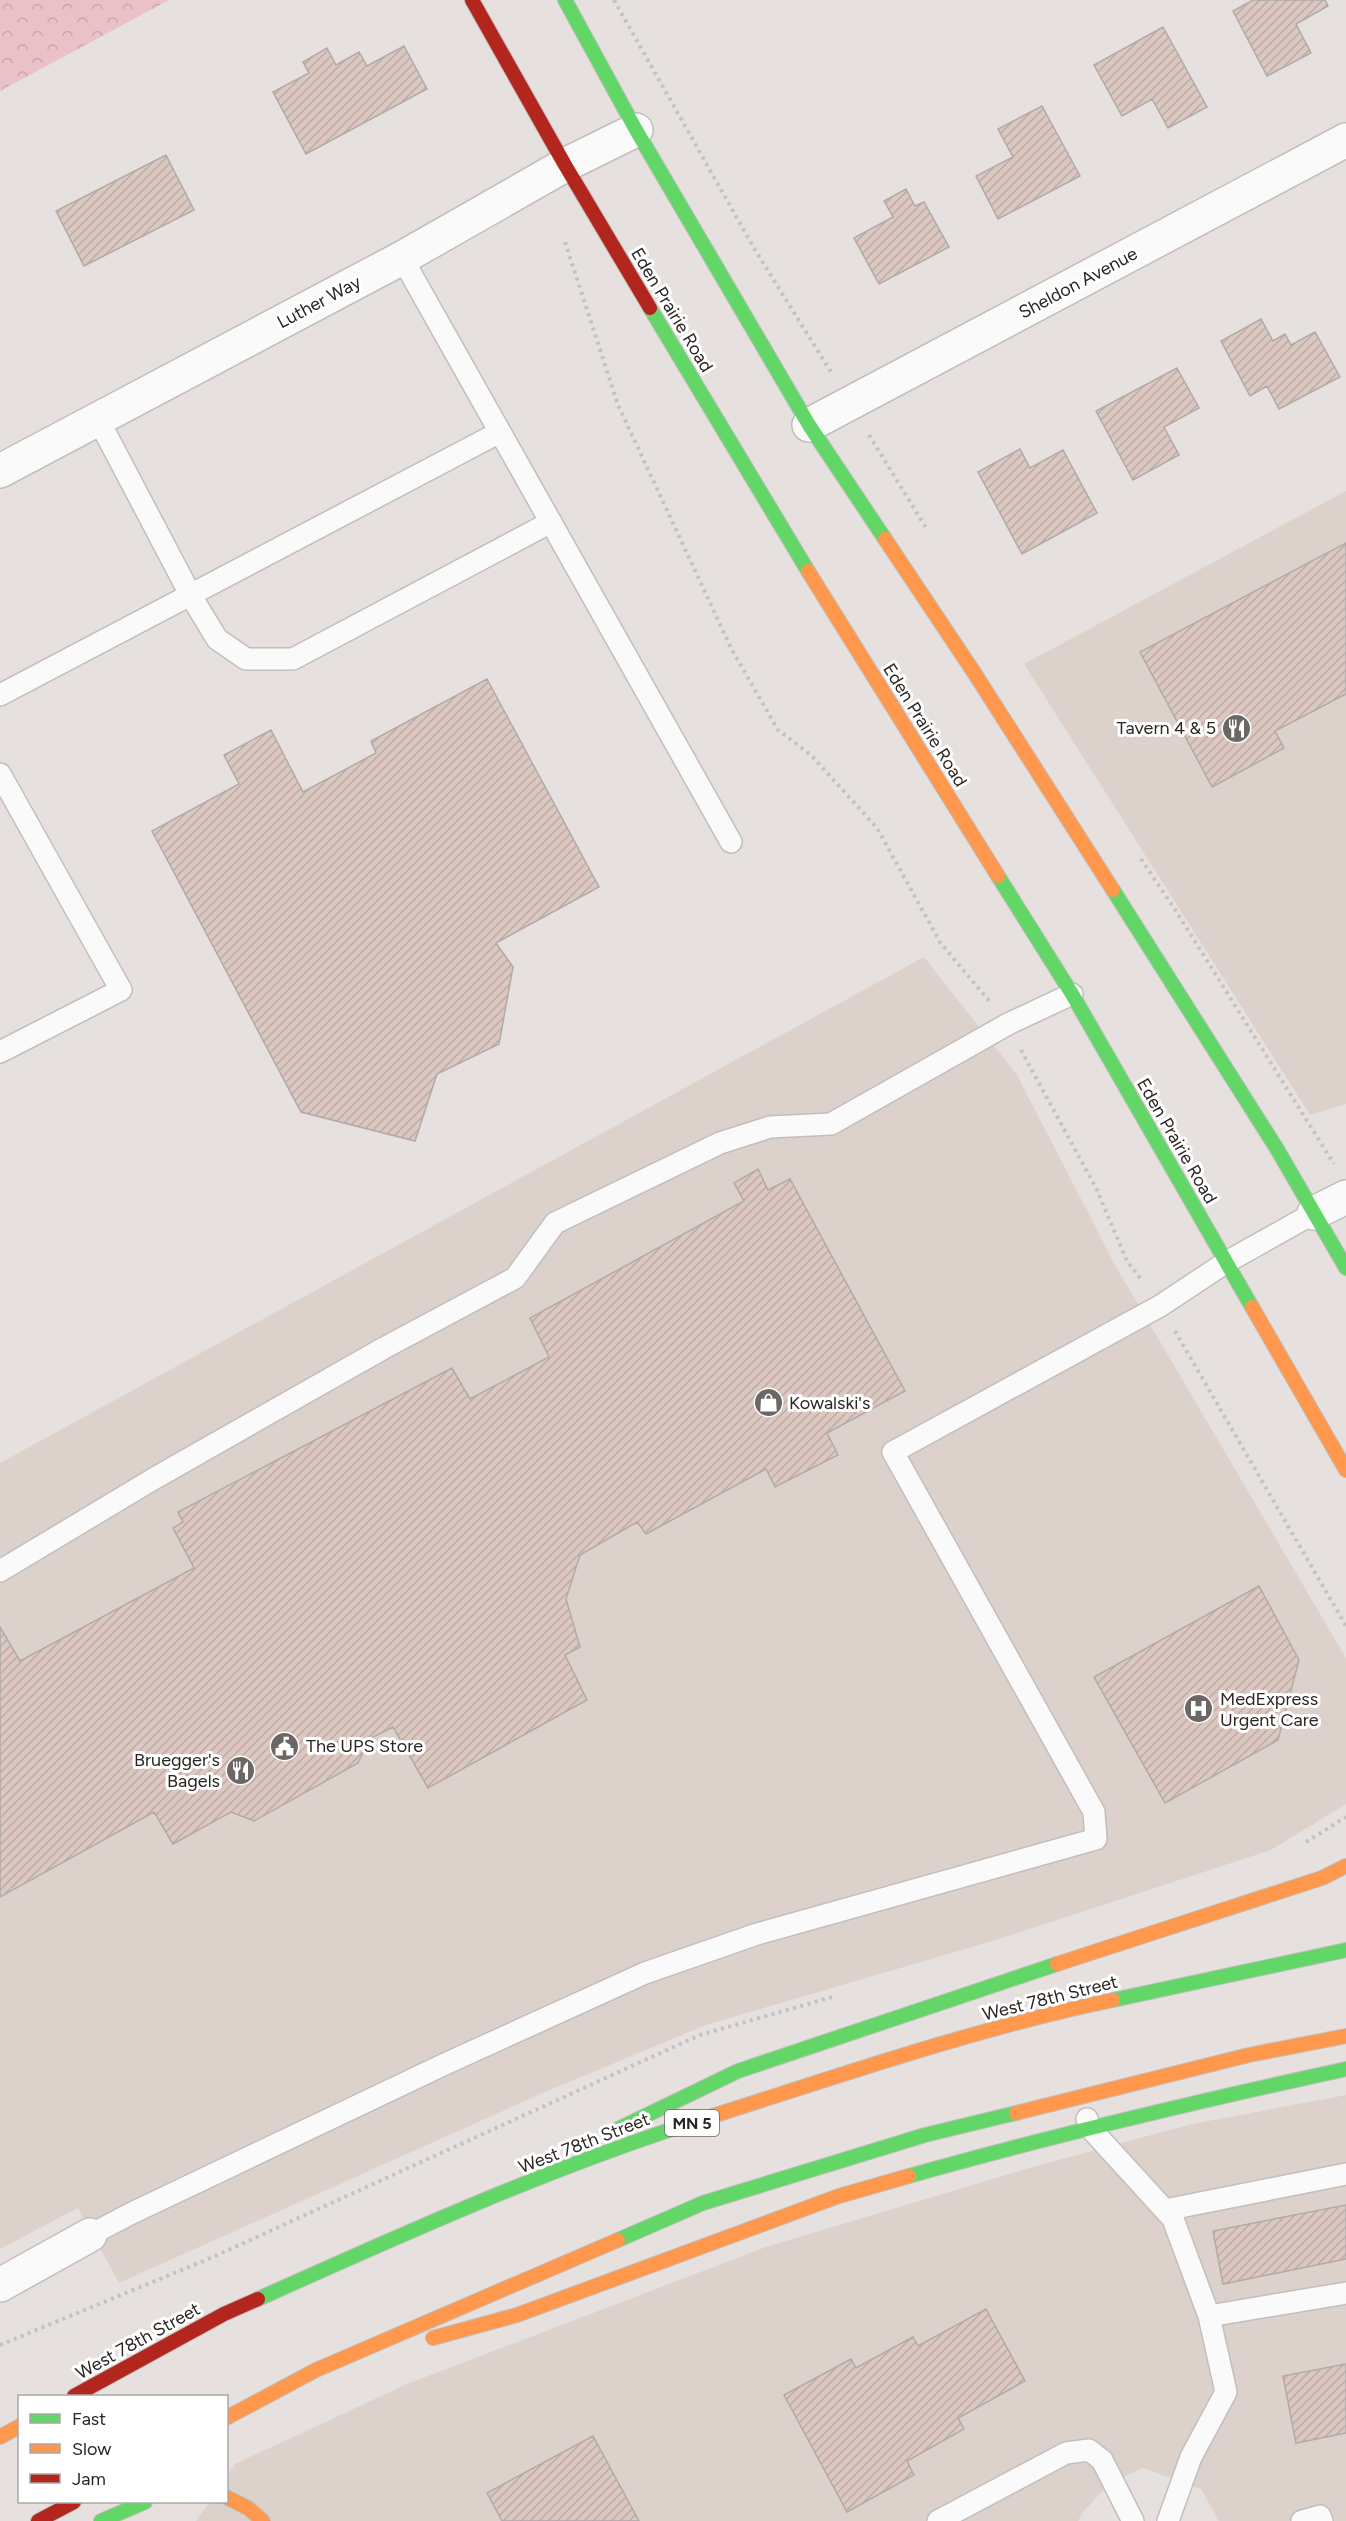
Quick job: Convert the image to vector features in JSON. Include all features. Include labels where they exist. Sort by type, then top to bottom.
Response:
[{"type":"main road","name":"Eden Prairie Road","points":[[472,0],[565,165],[784,533],[1072,994],[1346,1470]]},
{"type":"main road","points":[[565,0],[636,130],[809,425],[975,674],[1277,1149],[1346,1268]]},
{"type":"main road","points":[[610,2133],[738,2071],[1130,1939],[1322,1878],[1346,1866]]},
{"type":"main road","name":"West 78th Street","points":[[78,2395],[224,2314],[429,2222],[644,2138],[867,2067],[1064,2010],[1346,1950]]},
{"type":"main road","points":[[228,2417],[315,2370],[704,2203],[925,2134],[1249,2055],[1346,2036]]},
{"type":"main road","points":[[315,2370],[517,2315],[839,2196],[1022,2144],[1145,2113],[1346,2069]]},
{"type":"main road","points":[[429,2222],[589,2144]]},
{"type":"main road","points":[[0,2437],[18,2427]]},
{"type":"main road","points":[[228,2499],[248,2508],[263,2521]]},
{"type":"main road","points":[[38,2521],[72,2503]]},
{"type":"main road","points":[[101,2521],[143,2503]]},
{"type":"street","name":"Luther Way","points":[[0,471],[402,258],[565,165],[636,130]]},
{"type":"street","name":"Sheldon Avenue","points":[[809,425],[1346,140]]},
{"type":"street","points":[[1314,1213],[1346,1197]]},
{"type":"street","points":[[0,2285],[90,2235]]},
{"type":"lane","points":[[402,258],[731,842]]},
{"type":"lane","points":[[98,419],[191,596],[217,639],[246,659],[293,659],[551,522]]},
{"type":"lane","points":[[0,695],[500,432]]},
{"type":"lane","points":[[0,774],[121,990],[0,1053]]},
{"type":"lane","points":[[0,1571],[176,1466],[384,1348],[515,1278],[555,1223],[720,1143],[770,1127],[831,1124],[1008,1024],[1072,994]]},
{"type":"lane","points":[[90,2235],[424,2074],[645,1973],[757,1935],[1096,1839],[1094,1812],[893,1452],[1160,1306],[1225,1263],[1314,1213]]},
{"type":"lane","points":[[1078,2097],[1090,2128],[1173,2219],[1209,2316],[1226,2392],[1191,2457],[1168,2521]]},
{"type":"lane","points":[[1165,2210],[1346,2174]]},
{"type":"lane","points":[[1209,2316],[1346,2293]]},
{"type":"lane","points":[[938,2521],[1066,2453],[1089,2450],[1102,2460],[1133,2521]]},
{"type":"lane","points":[[1302,2521],[1320,2516],[1322,2521]]},
{"type":"path","points":[[614,0],[754,250],[928,532]]},
{"type":"path","points":[[563,234],[618,405],[732,650],[778,730],[811,755],[877,828],[940,942],[1008,1024],[1096,1188],[1127,1261],[1160,1306],[1346,1626]]},
{"type":"path","points":[[1137,854],[1182,921],[1335,1165]]},
{"type":"shaded area","points":[[1346,491],[1346,1104],[1310,1115],[1024,664]]},
{"type":"shaded area","points":[[924,957],[1017,1075],[1115,1265],[1346,1658],[1346,1804],[1271,1850],[996,1940],[706,2025],[545,2092],[119,2283],[78,2208],[0,2249],[0,1463]]},
{"type":"shaded area","points":[[1346,2095],[1346,2521],[1219,2521],[1201,2489],[1143,2468],[1109,2484],[1083,2512],[1078,2521],[196,2521],[209,2503],[228,2503],[228,2475],[235,2464],[407,2384],[766,2247],[1029,2168],[1192,2124]]},
{"type":"green space","points":[[0,0],[169,0],[0,91]]},
{"type":"building","points":[[1253,0],[1325,0],[1328,6],[1296,24],[1311,53],[1267,76],[1233,11]]},
{"type":"building","points":[[1163,27],[1207,107],[1168,128],[1152,99],[1122,116],[1094,65]]},
{"type":"building","points":[[404,46],[427,89],[306,154],[273,92],[309,73],[303,62],[327,48],[336,65],[359,52],[367,66]]},
{"type":"building","points":[[1042,106],[1080,176],[998,219],[976,176],[1013,157],[998,129]]},
{"type":"building","points":[[166,155],[194,210],[84,266],[56,211]]},
{"type":"building","points":[[906,189],[915,206],[924,202],[949,247],[879,284],[854,238],[893,217],[884,201]]},
{"type":"building","points":[[1261,319],[1273,341],[1285,334],[1291,345],[1315,332],[1340,377],[1279,409],[1267,386],[1250,396],[1221,341]]},
{"type":"building","points":[[1177,368],[1199,408],[1164,427],[1179,455],[1133,480],[1096,411]]},
{"type":"building","points":[[1020,449],[1030,468],[1063,450],[1097,513],[1022,554],[978,472]]},
{"type":"building","points":[[1346,543],[1346,694],[1275,731],[1284,748],[1212,787],[1140,652]]},
{"type":"building","points":[[487,679],[599,887],[496,943],[513,967],[499,1044],[437,1074],[415,1141],[301,1112],[152,831],[239,784],[224,755],[271,730],[303,792],[376,753],[371,741]]},
{"type":"building","points":[[758,1169],[768,1190],[790,1179],[905,1391],[827,1433],[838,1455],[775,1487],[766,1469],[646,1534],[637,1522],[580,1555],[566,1599],[580,1647],[565,1655],[587,1700],[428,1788],[393,1727],[369,1739],[358,1763],[254,1821],[231,1812],[173,1844],[154,1812],[0,1897],[0,1627],[20,1661],[194,1568],[173,1528],[183,1522],[178,1512],[452,1368],[470,1399],[549,1357],[530,1318],[744,1201],[734,1183]]},
{"type":"building","name":"MedExpress Urgent Care","points":[[1259,1586],[1299,1660],[1278,1740],[1165,1803],[1094,1677]]},
{"type":"building","points":[[1346,2205],[1346,2259],[1223,2284],[1213,2231]]},
{"type":"building","points":[[986,2309],[1025,2381],[958,2418],[964,2429],[907,2461],[914,2475],[847,2512],[784,2395],[851,2359],[856,2368],[913,2337],[918,2346]]},
{"type":"building","points":[[1346,2364],[1346,2433],[1296,2443],[1283,2376]]},
{"type":"building","points":[[593,2436],[639,2521],[502,2521],[487,2493]]},
{"type":"traffic: fast","points":[[565,0],[636,130],[809,425],[885,539]]},
{"type":"traffic: fast","points":[[650,308],[808,571]]},
{"type":"traffic: fast","points":[[998,876],[1072,994],[1252,1307]]},
{"type":"traffic: fast","points":[[1113,890],[1277,1149],[1346,1268]]},
{"type":"traffic: fast","points":[[1113,2000],[1346,1950]]},
{"type":"traffic: fast","points":[[618,2129],[738,2071],[1057,1964]]},
{"type":"traffic: fast","points":[[909,2176],[1127,2119],[1346,2069]]},
{"type":"traffic: fast","points":[[618,2240],[703,2203],[925,2135],[1016,2113]]},
{"type":"traffic: fast","points":[[258,2299],[422,2226],[532,2181],[700,2120]]},
{"type":"traffic: fast","points":[[101,2521],[143,2503]]},
{"type":"traffic: slow","points":[[885,539],[975,674],[1113,890]]},
{"type":"traffic: slow","points":[[808,571],[998,876]]},
{"type":"traffic: slow","points":[[1252,1307],[1346,1470]]},
{"type":"traffic: slow","points":[[1057,1964],[1322,1878],[1346,1866]]},
{"type":"traffic: slow","points":[[700,2120],[957,2039],[1113,2000]]},
{"type":"traffic: slow","points":[[1016,2113],[1249,2055],[1346,2036]]},
{"type":"traffic: slow","points":[[433,2338],[517,2315],[839,2196],[909,2176]]},
{"type":"traffic: slow","points":[[228,2417],[316,2370],[618,2240]]},
{"type":"traffic: slow","points":[[0,2437],[18,2427]]},
{"type":"traffic: slow","points":[[228,2498],[248,2508],[263,2521]]},
{"type":"traffic: jam","points":[[472,0],[565,165],[650,308]]},
{"type":"traffic: jam","points":[[76,2395],[224,2314],[258,2299]]},
{"type":"traffic: jam","points":[[38,2521],[72,2503]]},
{"type":"place","name":"Tavern 4 & 5","points":[[1237,728]]},
{"type":"place","name":"Kowalski's","points":[[768,1403]]},
{"type":"place","name":"MedExpress Urgent Care","points":[[1199,1709]]},
{"type":"place","name":"The UPS Store","points":[[285,1746]]},
{"type":"place","name":"Bruegger's Bagels","points":[[241,1770]]}]
